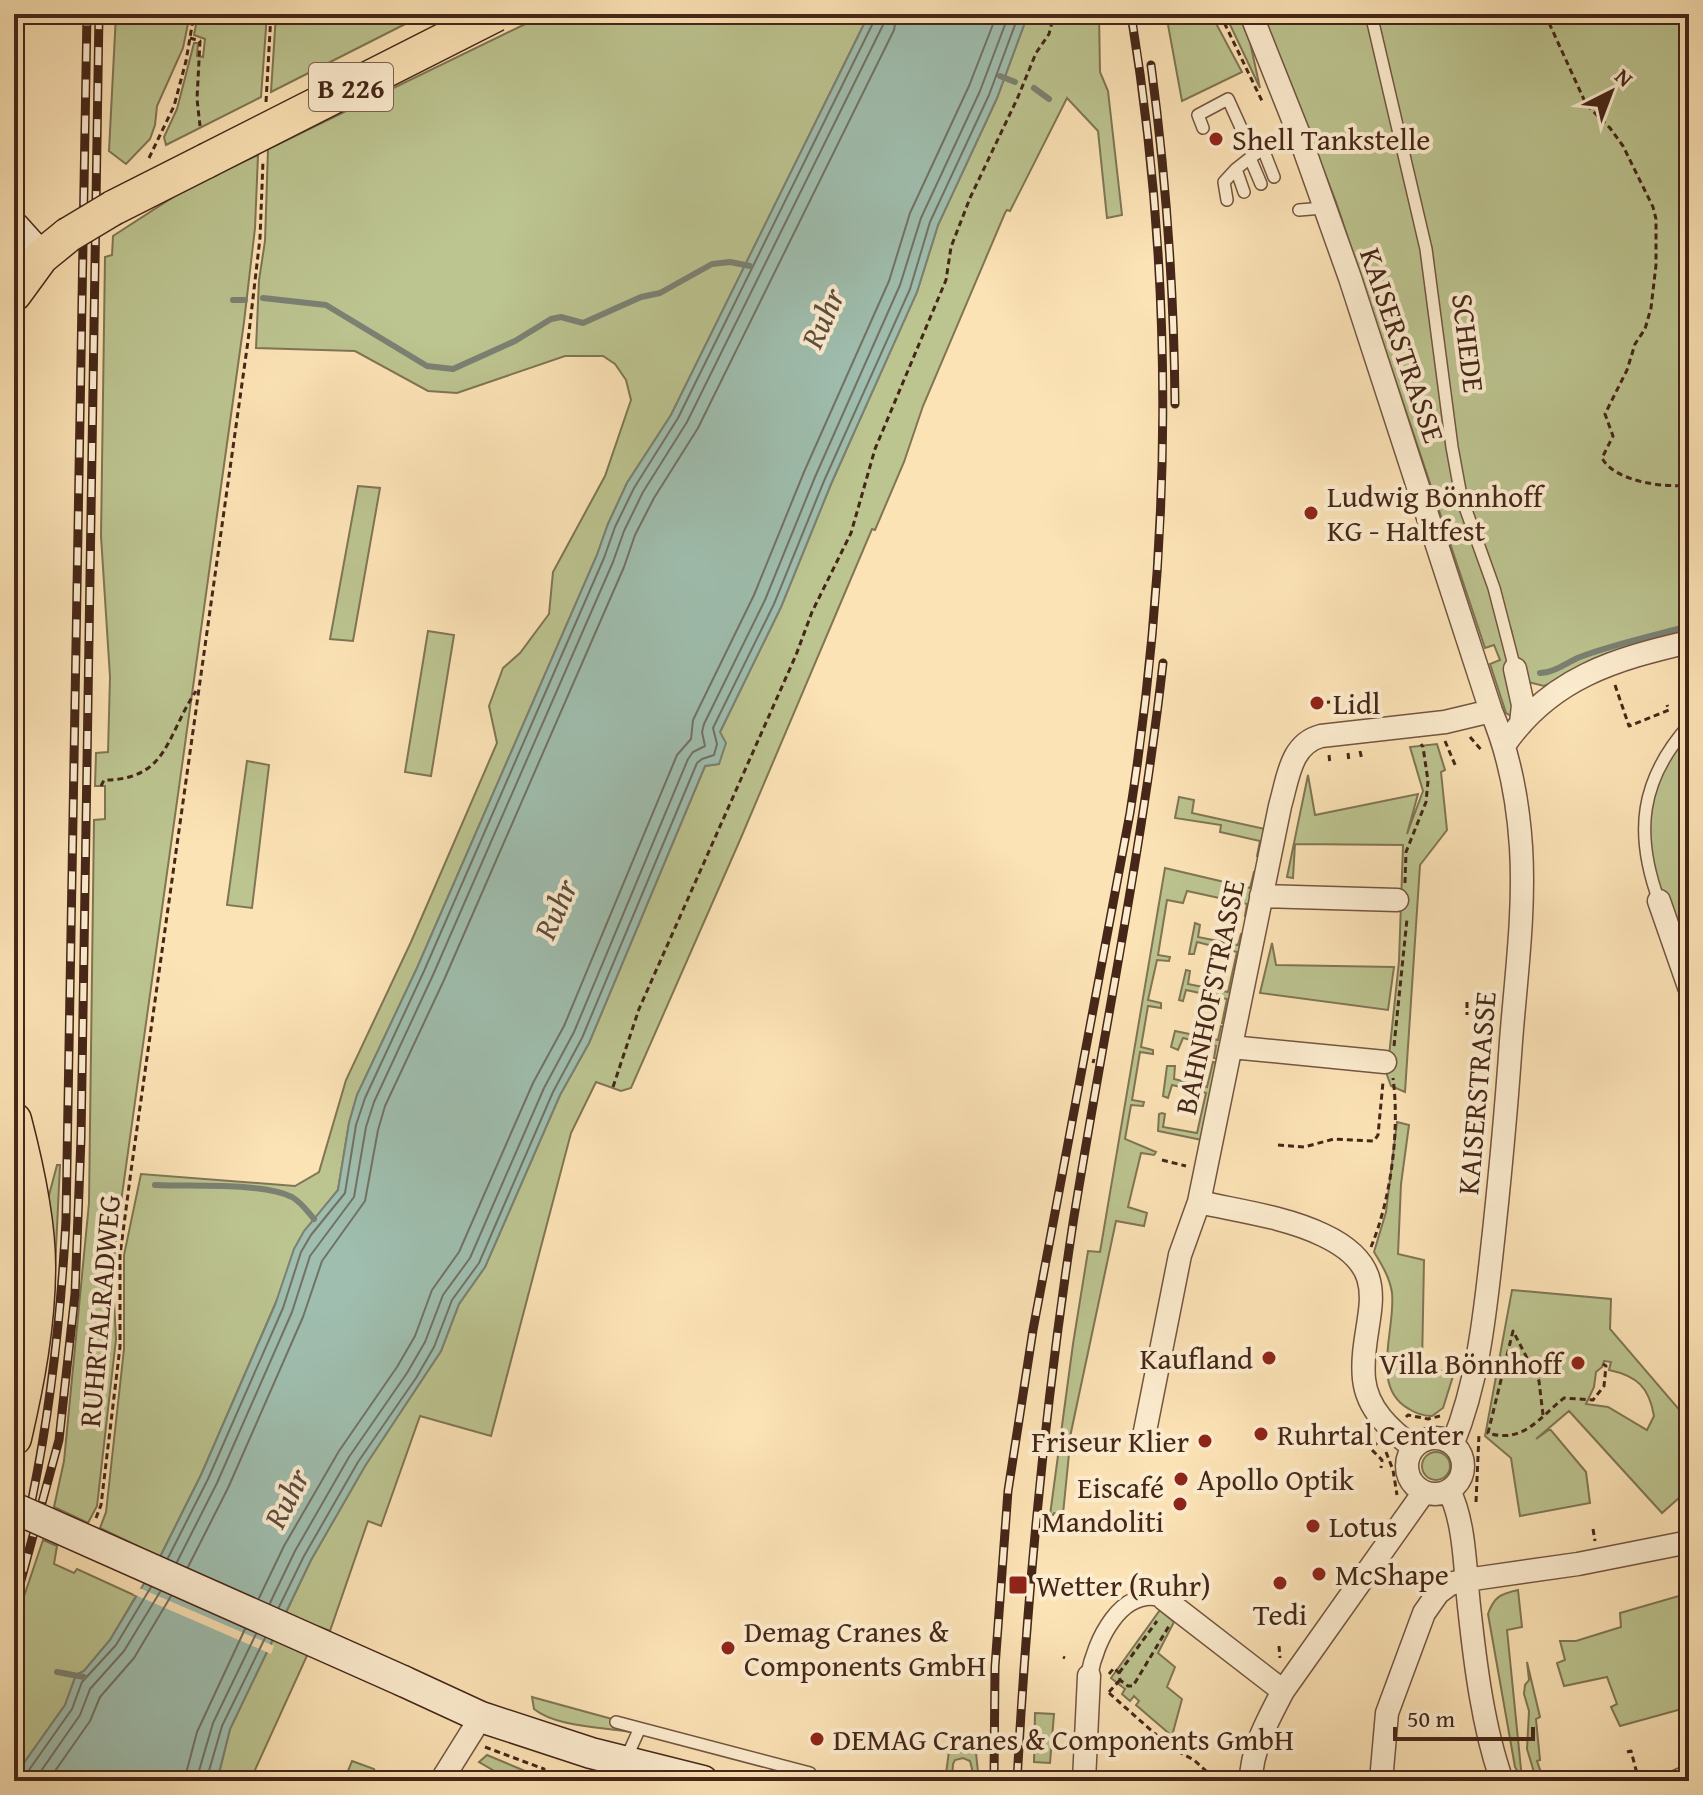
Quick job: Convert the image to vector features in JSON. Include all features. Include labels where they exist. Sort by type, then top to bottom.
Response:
[{"type":"main road","name":"B 226","points":[[24,272],[68,235],[113,208],[496,14]]},
{"type":"main road","points":[[14,227],[24,272]]},
{"type":"main road","points":[[14,1120],[32,1210],[38,1264],[36,1316],[14,1438]]},
{"type":"main road","points":[[14,1508],[447,1701],[474,1729],[591,1753],[703,1781]]},
{"type":"street","name":"KAISERSTRASSE","points":[[1251,14],[1298,132],[1386,385],[1507,755],[1521,847],[1519,933],[1509,1076],[1484,1320],[1469,1401],[1453,1443]]},
{"type":"street","points":[[1507,755],[1521,724],[1555,692],[1582,675],[1631,656],[1689,642]]},
{"type":"street","name":"SCHEDE","points":[[1515,669],[1523,705],[1521,724]]},
{"type":"street","name":"BAHNHOFSTRASSE","points":[[1142,1447],[1180,1255],[1199,1202],[1280,806],[1295,755],[1309,739],[1321,736],[1445,722],[1491,711]]},
{"type":"street","points":[[1261,896],[1397,900]]},
{"type":"street","points":[[1659,901],[1689,987]]},
{"type":"street","points":[[1231,1047],[1389,1067]]},
{"type":"street","points":[[1199,1202],[1324,1235],[1359,1262],[1371,1286],[1364,1380],[1369,1399],[1387,1426],[1413,1447]]},
{"type":"street","points":[[1434,1437],[1453,1443],[1464,1464],[1458,1484],[1439,1494],[1424,1492],[1408,1475],[1406,1463],[1413,1447],[1424,1439],[1434,1437]]},
{"type":"street","points":[[1449,1491],[1459,1517],[1481,1684],[1494,1758],[1502,1781]]},
{"type":"street","points":[[1251,1781],[1264,1726],[1283,1691],[1424,1492]]},
{"type":"street","points":[[1381,1781],[1387,1713],[1424,1613],[1438,1593],[1450,1584],[1466,1580],[1578,1564],[1689,1542]]},
{"type":"street","points":[[1084,1781],[1089,1676],[1093,1654],[1100,1639],[1128,1604],[1146,1596],[1283,1691]]},
{"type":"street","points":[[441,1781],[474,1729]]},
{"type":"street","points":[[1678,1781],[1689,1776]]},
{"type":"lane","name":"SCHEDE","points":[[1371,14],[1426,249],[1458,485],[1494,588],[1515,669]]},
{"type":"lane","points":[[1203,128],[1198,115],[1228,99],[1247,141]]},
{"type":"lane","points":[[1227,200],[1224,182],[1236,169],[1263,149],[1298,132]]},
{"type":"lane","points":[[1263,149],[1274,177]]},
{"type":"lane","points":[[1250,158],[1261,184]]},
{"type":"lane","points":[[1236,169],[1244,192]]},
{"type":"lane","points":[[1299,210],[1323,208]]},
{"type":"lane","points":[[1659,901],[1646,863],[1646,814],[1651,786],[1662,758],[1689,725]]},
{"type":"lane","points":[[616,1722],[810,1773]]},
{"type":"lane","points":[[625,1761],[639,1730]]},
{"type":"path","points":[[149,158],[174,106],[194,14]]},
{"type":"path","points":[[266,114],[271,14]]},
{"type":"path","points":[[613,1087],[639,1009],[796,655],[812,612],[851,533],[875,449],[946,280],[951,247],[970,198],[1036,53],[1049,34],[1054,14]]},
{"type":"path","points":[[1220,14],[1263,103]]},
{"type":"path","points":[[1545,14],[1586,104],[1623,146],[1656,219],[1656,265],[1651,308],[1645,329],[1635,344],[1627,370],[1605,414],[1613,436],[1602,458],[1606,465],[1640,483],[1672,487],[1689,485]]},
{"type":"path","points":[[190,37],[200,41],[197,99],[200,126]]},
{"type":"path","name":"RUHRTALRADWEG","points":[[91,1527],[101,1505],[120,1347],[120,1255],[248,341],[260,238],[264,160]]},
{"type":"path","points":[[1608,664],[1629,726],[1669,710],[1667,705]]},
{"type":"path","points":[[101,786],[104,780],[140,776],[158,761],[198,688]]},
{"type":"path","points":[[1317,703],[1330,702]]},
{"type":"path","points":[[1465,735],[1478,744],[1493,763],[1507,755]]},
{"type":"path","points":[[1454,736],[1443,738],[1456,767]]},
{"type":"path","points":[[1467,1002],[1467,1015]]},
{"type":"path","points":[[1278,1145],[1304,1147],[1334,1139],[1374,1141],[1378,1135],[1389,1067]]},
{"type":"path","points":[[1359,1262],[1371,1247],[1382,1219],[1395,1119],[1396,1093],[1389,1067]]},
{"type":"path","points":[[1162,1160],[1204,1170]]},
{"type":"path","points":[[1543,1415],[1539,1381],[1513,1331],[1488,1433],[1500,1437],[1516,1436],[1543,1415],[1564,1398],[1593,1400],[1604,1386],[1606,1366],[1603,1364]]},
{"type":"path","points":[[1381,1468],[1382,1460],[1371,1449],[1378,1442],[1384,1446],[1393,1470],[1396,1507],[1408,1516]]},
{"type":"path","points":[[1477,1486],[1485,1485]]},
{"type":"path","points":[[1119,1673],[1160,1617],[1171,1612]]},
{"type":"path","points":[[1114,1668],[1120,1680],[1133,1686],[1171,1612]]},
{"type":"path","points":[[1141,1630],[1148,1634]]},
{"type":"path","points":[[1128,1649],[1134,1653]]},
{"type":"path","points":[[1109,1692],[1120,1680]]},
{"type":"path","points":[[1121,1704],[1170,1747],[1194,1760],[1217,1781]]},
{"type":"path","points":[[474,1729],[544,1769],[543,1781]]},
{"type":"path","points":[[1627,1752],[1631,1751],[1639,1781]]},
{"type":"green space","points":[[116,14],[190,14],[183,48],[157,106],[150,139],[126,164],[109,151]]},
{"type":"green space","points":[[198,14],[267,14],[261,97],[166,145],[164,137],[177,109],[194,43],[198,43],[197,56],[203,57],[205,39],[194,35]]},
{"type":"green space","points":[[276,14],[425,14],[271,92]]},
{"type":"green space","points":[[546,14],[869,14],[671,415],[627,483],[608,524],[417,968],[357,1095],[338,1190],[325,1206],[286,1279],[201,1475],[160,1557],[100,1528],[106,1512],[124,1349],[124,1255],[141,1174],[295,1186],[319,1172],[346,1080],[411,942],[497,743],[489,706],[503,668],[520,653],[549,614],[553,572],[605,476],[631,400],[626,380],[615,364],[603,356],[565,356],[457,393],[428,391],[355,351],[256,348],[259,280],[265,241],[268,149]]},
{"type":"green space","points":[[1028,14],[1099,14],[1100,72],[1108,91],[1122,215],[1107,218],[1098,131],[1067,98],[1010,211],[1005,213],[923,406],[904,462],[875,530],[872,529],[631,1088],[621,1091],[596,1082],[571,1133],[491,1436],[420,1416],[381,1526],[368,1521],[330,1631],[320,1627],[250,1781],[212,1781],[220,1769],[230,1729],[311,1560],[365,1466],[441,1351],[459,1304],[485,1267],[560,1095],[589,1043],[705,766],[719,764],[720,732],[781,607],[831,484],[917,292],[938,225],[997,98]]},
{"type":"green space","points":[[1166,14],[1211,14],[1242,72],[1182,101]]},
{"type":"green space","points":[[1225,14],[1239,14],[1250,42],[1260,88]]},
{"type":"green space","points":[[1263,14],[1689,14],[1689,633],[1628,650],[1544,686],[1524,681],[1511,629],[1503,629],[1515,697],[1511,716],[1506,713],[1490,664],[1500,660],[1494,645],[1485,648],[1336,202]]},
{"type":"green space","points":[[258,155],[255,228],[244,322],[115,1245],[116,1339],[97,1506],[88,1523],[54,1507],[64,1461],[89,1203],[94,820],[105,819],[105,786],[95,786],[96,753],[108,752],[110,677],[101,536],[105,257],[112,255],[113,236],[195,183]]},
{"type":"green space","points":[[358,486],[380,488],[353,641],[330,639]]},
{"type":"green space","points":[[428,631],[454,635],[431,776],[405,772]]},
{"type":"green space","points":[[1689,728],[1689,976],[1662,905],[1650,855],[1648,830],[1649,806],[1656,781]]},
{"type":"green space","points":[[1437,744],[1445,770],[1441,772],[1447,830],[1420,865],[1405,1092],[1391,1086],[1387,1075],[1399,961],[1403,845],[1295,844],[1293,878],[1287,877],[1308,775],[1315,815],[1418,794],[1407,834],[1423,791],[1410,747]]},
{"type":"green space","points":[[247,761],[269,765],[252,908],[227,905]]},
{"type":"green space","points":[[1179,797],[1194,800],[1192,813],[1265,829],[1263,858],[1257,856],[1260,841],[1220,832],[1221,825],[1175,818]]},
{"type":"green space","points":[[1165,868],[1250,888],[1254,872],[1259,873],[1250,917],[1245,916],[1247,904],[1187,891],[1183,903],[1167,900],[1158,955],[1170,957],[1169,961],[1157,960],[1148,1000],[1161,1003],[1161,1008],[1148,1006],[1141,1047],[1153,1050],[1153,1054],[1140,1052],[1132,1100],[1144,1102],[1143,1106],[1131,1105],[1125,1139],[1156,1152],[1154,1155],[1141,1153],[1128,1207],[1147,1213],[1144,1226],[1116,1221],[1070,1437],[1077,1440],[1074,1455],[1069,1454],[1063,1514],[1050,1515],[1088,1251],[1100,1252]]},
{"type":"green space","points":[[1195,923],[1200,925],[1198,937],[1238,945],[1241,934],[1246,934],[1226,1024],[1222,1023],[1227,999],[1186,990],[1183,1001],[1179,1000],[1186,970],[1190,971],[1188,984],[1228,992],[1237,952],[1197,942],[1194,954],[1189,954]]},
{"type":"green space","points":[[1272,943],[1276,965],[1394,967],[1388,1010],[1260,993]]},
{"type":"green space","points":[[1221,1026],[1226,1028],[1219,1059],[1214,1058],[1216,1046],[1183,1038],[1178,1050],[1171,1047],[1175,1031],[1218,1040]]},
{"type":"green space","points":[[1213,1062],[1218,1063],[1202,1140],[1158,1131],[1159,1114],[1162,1113],[1165,1114],[1163,1127],[1197,1133],[1206,1093],[1172,1085],[1168,1098],[1163,1096],[1167,1066],[1175,1066],[1174,1079],[1207,1087]]},
{"type":"green space","points":[[1397,1122],[1409,1125],[1401,1184],[1398,1254],[1424,1260],[1422,1367],[1454,1373],[1443,1408],[1432,1416],[1415,1412],[1397,1399],[1387,1372],[1392,1293],[1388,1277],[1374,1252],[1386,1212]]},
{"type":"green space","points":[[57,1165],[60,1165],[54,1291],[48,1199]]},
{"type":"green space","points":[[14,1208],[21,1257],[21,1307],[14,1371]]},
{"type":"green space","points":[[1512,1290],[1611,1299],[1610,1329],[1689,1421],[1689,1489],[1662,1513],[1569,1411],[1536,1439],[1550,1429],[1586,1472],[1590,1503],[1520,1516],[1511,1458],[1485,1436]],"holes":[[[1604,1361],[1611,1362],[1609,1370],[1640,1384],[1649,1397],[1654,1416],[1647,1430],[1608,1407],[1586,1404],[1594,1387],[1596,1372]]]},
{"type":"green space","points":[[1436,1452],[1446,1456],[1450,1466],[1446,1476],[1436,1480],[1426,1476],[1422,1466],[1426,1456]]},
{"type":"green space","points":[[43,1540],[57,1546],[54,1564],[74,1573],[77,1569],[136,1596],[110,1640],[84,1671],[76,1675],[65,1705],[14,1777],[14,1626]]},
{"type":"green space","points":[[1518,1590],[1522,1627],[1507,1630],[1522,1779],[1515,1767],[1488,1614],[1498,1597]]},
{"type":"green space","points":[[1689,1593],[1689,1707],[1620,1726],[1611,1707],[1617,1704],[1607,1677],[1564,1686],[1557,1663],[1565,1660],[1560,1641],[1576,1641],[1621,1627],[1620,1613]]},
{"type":"green space","points":[[1160,1610],[1174,1622],[1158,1653],[1175,1667],[1167,1687],[1182,1699],[1172,1736],[1136,1705],[1139,1701],[1134,1696],[1130,1701],[1122,1694],[1125,1689],[1111,1678]]},
{"type":"green space","points":[[1527,1662],[1540,1717],[1536,1719],[1540,1760],[1537,1761],[1544,1781],[1536,1779],[1527,1749],[1529,1711],[1524,1694],[1529,1680]]},
{"type":"green space","points":[[532,1697],[612,1719],[631,1730],[593,1727],[554,1719],[534,1709]]},
{"type":"green space","points":[[1035,1713],[1054,1714],[1050,1763],[1034,1762]]},
{"type":"green space","points":[[949,1751],[976,1753],[979,1781],[975,1781],[970,1761],[963,1758],[955,1760],[953,1764],[952,1781],[945,1781]]},
{"type":"green space","points":[[487,1755],[537,1776],[538,1781],[500,1781],[503,1776],[479,1762]]},
{"type":"green space","points":[[352,1761],[374,1769],[378,1781],[344,1781]]},
{"type":"water","name":"Ruhr","points":[[869,14],[1028,14],[997,98],[938,225],[917,292],[831,484],[781,607],[720,732],[726,743],[719,764],[705,766],[589,1043],[560,1095],[485,1267],[459,1304],[441,1351],[365,1466],[311,1560],[230,1729],[220,1769],[212,1781],[14,1781],[65,1705],[76,1675],[84,1671],[110,1640],[160,1557],[201,1475],[275,1305],[294,1249],[304,1231],[338,1190],[357,1095],[417,968],[608,524],[627,483],[671,415]]},
{"type":"pier","points":[[137,1587],[274,1646],[271,1654],[133,1594]]},
{"type":"waterway","points":[[1000,76],[1015,82]]},
{"type":"waterway","points":[[1034,88],[1049,99]]},
{"type":"waterway","points":[[263,298],[326,305],[427,366],[453,369],[515,341],[551,319],[561,317],[583,323],[641,297],[660,293],[712,264],[730,262],[750,266]]},
{"type":"waterway","points":[[233,300],[245,300]]},
{"type":"waterway","points":[[1540,673],[1607,648],[1689,626]]},
{"type":"waterway","points":[[155,1185],[245,1187],[279,1192],[295,1199],[314,1219]]},
{"type":"waterway","points":[[57,1672],[84,1677]]},
{"type":"railway","points":[[32,1499],[54,1360],[66,1220],[87,14]]},
{"type":"railway","points":[[14,1606],[59,1440],[75,1294],[81,1138],[99,14]]},
{"type":"railway","points":[[994,1781],[995,1667],[1008,1491],[1033,1330],[1130,813],[1154,613],[1163,414],[1161,314],[1155,215],[1131,14]]},
{"type":"railway","points":[[1151,65],[1168,234],[1175,404]]},
{"type":"railway","points":[[1017,1781],[1032,1571],[1054,1362],[1073,1223],[1144,804],[1163,663]]},
{"type":"place","name":"Shell Tankstelle","points":[[1216,139]]},
{"type":"place","name":"Ludwig Bönnhoff KG - Haltfest","points":[[1311,513]]},
{"type":"place","name":"Lidl","points":[[1317,703]]},
{"type":"place","name":"Kaufland","points":[[1269,1358]]},
{"type":"place","name":"Villa Bönnhoff","points":[[1578,1363]]},
{"type":"place","name":"Ruhrtal Center","points":[[1261,1434]]},
{"type":"place","name":"Friseur Klier","points":[[1205,1441]]},
{"type":"place","name":"Apollo Optik","points":[[1181,1479]]},
{"type":"place","name":"Eiscafé Mandoliti","points":[[1180,1504]]},
{"type":"place","name":"Lotus","points":[[1313,1526]]},
{"type":"place","name":"McShape","points":[[1319,1574]]},
{"type":"place","name":"Tedi","points":[[1280,1583]]},
{"type":"place","name":"Wetter (Ruhr)","points":[[1018,1585]]},
{"type":"place","name":"Demag Cranes & Components GmbH","points":[[728,1648]]},
{"type":"place","name":"DEMAG Cranes & Components GmbH","points":[[817,1739]]}]
